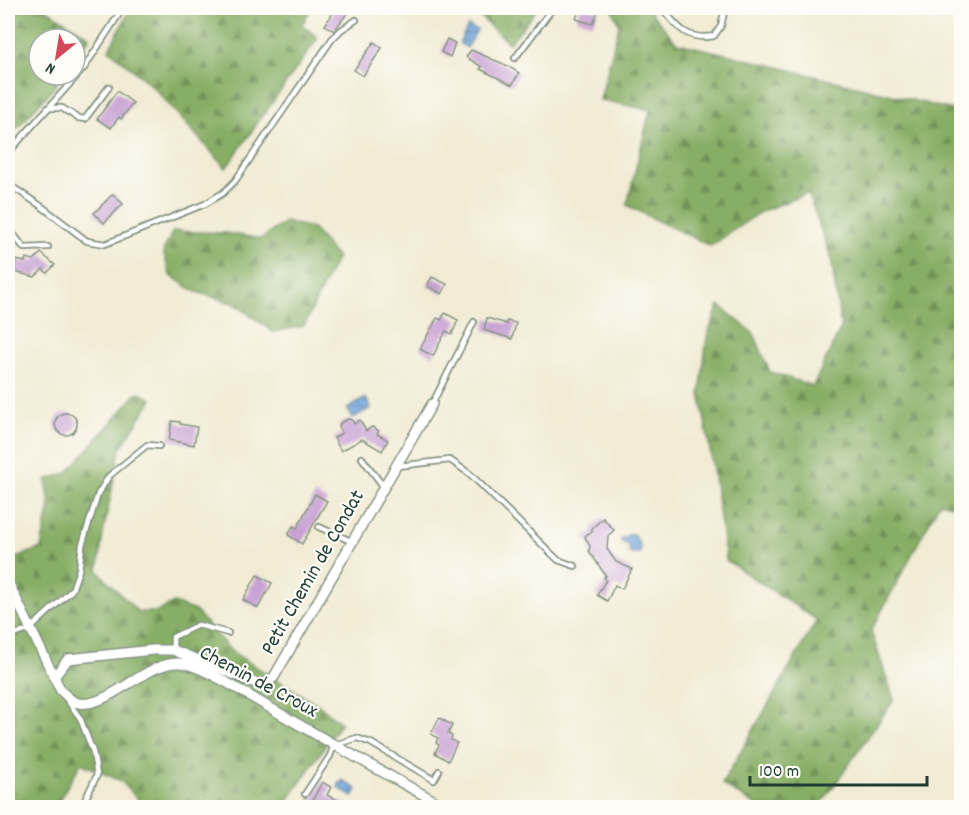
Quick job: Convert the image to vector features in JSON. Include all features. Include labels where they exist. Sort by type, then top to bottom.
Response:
[{"type":"street","name":"Petit Chemin de Condat","points":[[54,677],[68,659],[173,650],[263,686],[273,677],[398,466],[432,404]]},
{"type":"street","points":[[8,582],[61,691]]},
{"type":"street","name":"Chemin de Croux","points":[[61,691],[75,702],[92,703],[162,665],[180,663],[219,679],[447,807]]},
{"type":"lane","points":[[8,153],[84,68],[123,8]]},
{"type":"lane","points":[[515,58],[553,8]]},
{"type":"lane","points":[[662,8],[680,29],[701,38],[714,36],[721,26],[725,8]]},
{"type":"lane","points":[[8,184],[87,241],[105,244],[205,204],[223,193],[235,181],[332,39],[340,30],[356,20]]},
{"type":"lane","points":[[48,108],[62,108],[78,118],[85,119],[110,87]]},
{"type":"lane","points":[[8,227],[24,248],[48,247]]},
{"type":"lane","points":[[432,404],[474,322]]},
{"type":"lane","points":[[8,628],[17,634],[30,629],[72,590],[79,570],[82,545],[98,494],[109,476],[147,445],[159,446]]},
{"type":"lane","points":[[362,458],[384,488]]},
{"type":"lane","points":[[398,466],[450,460],[470,474],[558,560],[575,566]]},
{"type":"lane","points":[[319,527],[353,542]]},
{"type":"lane","points":[[173,650],[173,637],[198,625],[228,633]]},
{"type":"lane","points":[[61,691],[80,718],[93,752],[97,775],[81,807]]},
{"type":"lane","points":[[305,795],[330,756],[334,745],[357,738],[371,743],[434,780],[439,771]]},
{"type":"green space","points":[[8,8],[44,8],[74,27],[27,27],[27,87],[54,87],[8,138]]},
{"type":"green space","points":[[131,8],[311,8],[302,25],[318,38],[226,168],[153,87],[109,49]]},
{"type":"green space","points":[[471,8],[538,8],[509,44]]},
{"type":"green space","points":[[612,8],[647,8],[677,43],[961,112],[961,508],[940,502],[871,631],[894,700],[819,807],[758,807],[722,784],[817,620],[726,560],[700,394],[707,336],[719,305],[754,334],[770,372],[813,386],[841,328],[831,258],[808,193],[760,212],[711,246],[627,205],[650,110],[600,100],[619,25]]},
{"type":"green space","points":[[285,222],[312,228],[337,257],[304,326],[273,332],[235,304],[194,291],[170,275],[163,251],[173,231],[226,233],[261,239]]},
{"type":"green space","points":[[138,392],[152,399],[120,449],[98,571],[138,612],[157,612],[174,603],[195,611],[232,652],[317,704],[341,723],[284,806],[286,807],[145,807],[121,781],[81,763],[55,807],[8,807],[8,549],[16,558],[41,548],[50,505],[46,480],[67,473]]},
{"type":"water","points":[[468,26],[477,30],[467,48],[459,43]]},
{"type":"water","points":[[366,398],[371,408],[353,418],[347,409]]},
{"type":"water","points":[[633,534],[639,544],[641,549],[639,554],[631,554],[629,545],[621,542],[621,539]]},
{"type":"water","points":[[342,780],[357,789],[353,797],[338,788],[338,783]]},
{"type":"building","points":[[336,8],[351,8],[334,31],[325,25]]},
{"type":"building","points":[[580,8],[598,11],[593,24],[576,19]]},
{"type":"building","points":[[447,39],[455,43],[450,57],[441,52]]},
{"type":"building","points":[[374,42],[382,48],[363,76],[354,70]]},
{"type":"building","points":[[471,50],[519,73],[512,85],[480,69],[482,67],[466,57]]},
{"type":"building","points":[[117,91],[133,103],[111,128],[97,119]]},
{"type":"building","points":[[113,194],[123,204],[104,223],[94,213]]},
{"type":"building","points":[[41,253],[55,265],[47,273],[43,269],[35,277],[14,272],[16,260],[25,262],[26,258],[34,260]]},
{"type":"building","points":[[432,277],[447,284],[442,294],[427,286]]},
{"type":"building","points":[[445,313],[458,320],[452,334],[446,331],[433,356],[420,349],[437,318],[441,320]]},
{"type":"building","points":[[487,318],[507,324],[507,321],[516,323],[512,339],[484,330]]},
{"type":"building","points":[[66,413],[74,416],[77,424],[74,432],[66,435],[58,432],[55,424],[58,416]]},
{"type":"building","points":[[348,419],[354,424],[360,420],[366,431],[372,427],[379,431],[377,434],[388,440],[382,451],[362,439],[341,451],[334,438],[342,433],[340,423]]},
{"type":"building","points":[[172,421],[197,427],[194,445],[169,440]]},
{"type":"building","points":[[315,494],[327,501],[302,544],[288,535],[293,526],[297,528]]},
{"type":"building","points":[[603,518],[614,530],[608,536],[607,549],[616,562],[632,569],[622,589],[615,585],[607,601],[597,595],[606,576],[589,551],[590,546],[585,537]]},
{"type":"building","points":[[257,575],[272,583],[258,608],[243,600]]},
{"type":"building","points":[[439,718],[452,725],[448,734],[452,736],[451,740],[457,743],[448,761],[435,753],[439,745],[436,743],[438,738],[431,734]]},
{"type":"building","points":[[322,782],[331,787],[327,795],[351,807],[309,807]]}]
